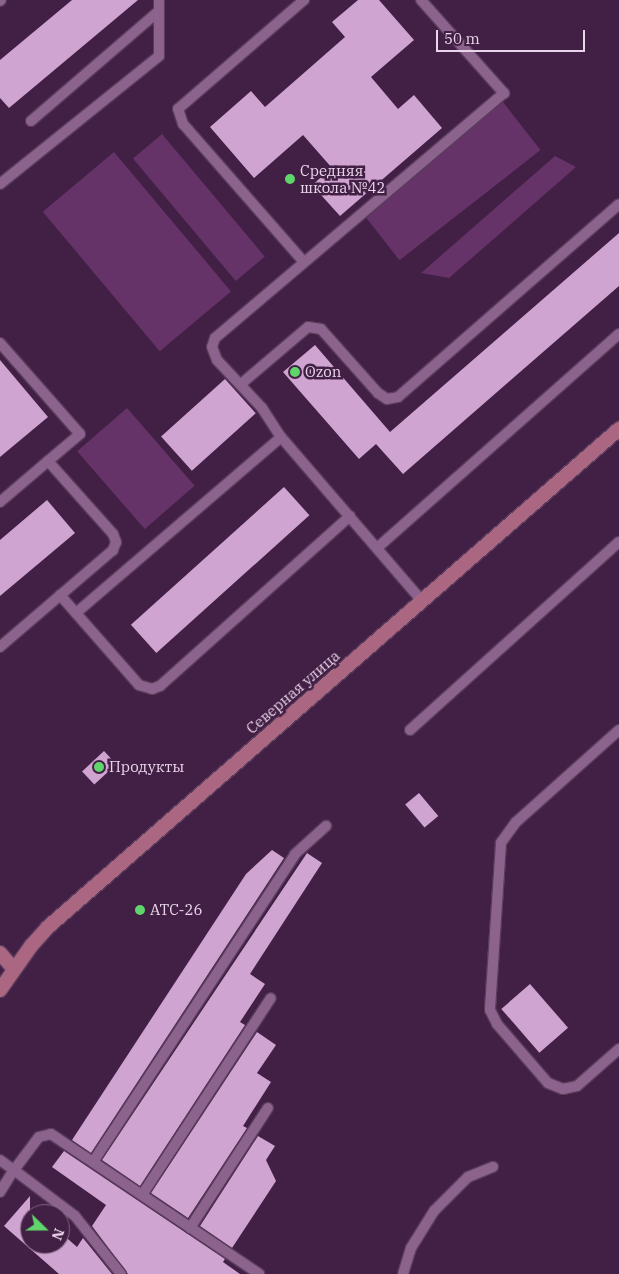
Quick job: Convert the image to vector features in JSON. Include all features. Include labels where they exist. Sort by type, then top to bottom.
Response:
[{"type":"main road","name":"Северная улица","points":[[0,990],[14,969],[48,927],[619,429]]},
{"type":"main road","points":[[0,953],[14,969]]},
{"type":"lane","points":[[303,261],[182,124],[178,109],[304,0]]},
{"type":"lane","points":[[421,0],[504,93],[303,261],[215,338],[212,347],[217,360],[241,384],[281,437],[422,600]]},
{"type":"lane","points":[[31,121],[159,5]]},
{"type":"lane","points":[[0,184],[159,56],[159,5]]},
{"type":"lane","points":[[241,384],[308,327],[321,329],[378,393],[387,399],[398,397],[619,204]]},
{"type":"lane","points":[[377,548],[619,334]]},
{"type":"lane","points":[[0,343],[80,434],[0,502]]},
{"type":"lane","points":[[76,613],[281,437]]},
{"type":"lane","points":[[0,646],[113,550],[116,542],[113,534],[48,461]]},
{"type":"lane","points":[[60,595],[139,685],[152,689],[160,686],[350,516]]},
{"type":"lane","points":[[410,730],[619,542]]},
{"type":"lane","points":[[619,730],[516,822],[501,843],[490,1010],[497,1024],[548,1083],[563,1089],[576,1086],[619,1049]]},
{"type":"lane","points":[[93,1162],[295,854],[326,826]]},
{"type":"lane","points":[[142,1195],[271,998]]},
{"type":"lane","points":[[190,1228],[268,1108]]},
{"type":"lane","points":[[0,1192],[14,1170],[45,1134],[58,1137],[259,1274]]},
{"type":"lane","points":[[0,1160],[75,1216],[121,1274]]},
{"type":"lane","points":[[403,1274],[411,1248],[434,1210],[468,1178],[493,1167]]},
{"type":"shaded area","points":[[503,102],[541,150],[400,260],[362,212]]},
{"type":"shaded area","points":[[162,134],[265,257],[236,281],[133,158]]},
{"type":"shaded area","points":[[114,152],[231,291],[160,351],[43,212]]},
{"type":"shaded area","points":[[555,156],[576,167],[449,278],[421,273]]},
{"type":"shaded area","points":[[127,408],[195,486],[145,529],[77,451]]},
{"type":"building","points":[[72,0],[138,0],[9,108],[0,98],[0,60]]},
{"type":"building","points":[[358,0],[379,0],[414,40],[371,77],[398,109],[414,95],[442,128],[340,216],[312,185],[332,168],[303,135],[254,178],[210,127],[251,91],[265,107],[345,37],[332,22]]},
{"type":"building","points":[[619,233],[619,286],[403,474],[376,444],[359,459],[283,372],[315,345],[390,432]]},
{"type":"building","points":[[0,360],[48,417],[0,457]]},
{"type":"building","points":[[225,379],[256,413],[192,471],[161,437]]},
{"type":"building","points":[[284,487],[309,515],[156,653],[131,625]]},
{"type":"building","points":[[47,500],[75,533],[0,596],[0,540]]},
{"type":"building","name":"Продукты","points":[[104,751],[116,764],[94,785],[82,771]]},
{"type":"building","points":[[419,793],[438,816],[424,828],[405,805]]},
{"type":"building","points":[[272,850],[284,858],[91,1153],[72,1140],[246,874]]},
{"type":"building","points":[[307,853],[322,863],[250,974],[265,984],[240,1022],[245,1025],[140,1186],[102,1160]]},
{"type":"building","points":[[530,984],[568,1028],[539,1053],[501,1009]]},
{"type":"building","points":[[257,1032],[276,1045],[257,1073],[271,1082],[243,1126],[247,1128],[188,1218],[151,1193]]},
{"type":"building","points":[[258,1136],[275,1146],[266,1160],[276,1181],[232,1248],[200,1226]]},
{"type":"building","points":[[64,1151],[225,1259],[223,1262],[240,1274],[128,1274],[92,1226],[106,1205],[52,1167]]},
{"type":"building","points":[[30,1196],[30,1204],[23,1204]]},
{"type":"building","points":[[20,1208],[20,1240],[4,1226]]},
{"type":"building","points":[[83,1238],[112,1274],[59,1274],[36,1254],[70,1254],[70,1241],[77,1247]]},
{"type":"place","name":"Средняя школа №42","points":[[290,179]]},
{"type":"place","name":"Ozon","points":[[295,372]]},
{"type":"place","name":"Продукты","points":[[99,767]]},
{"type":"place","name":"АТС-26","points":[[140,910]]}]
